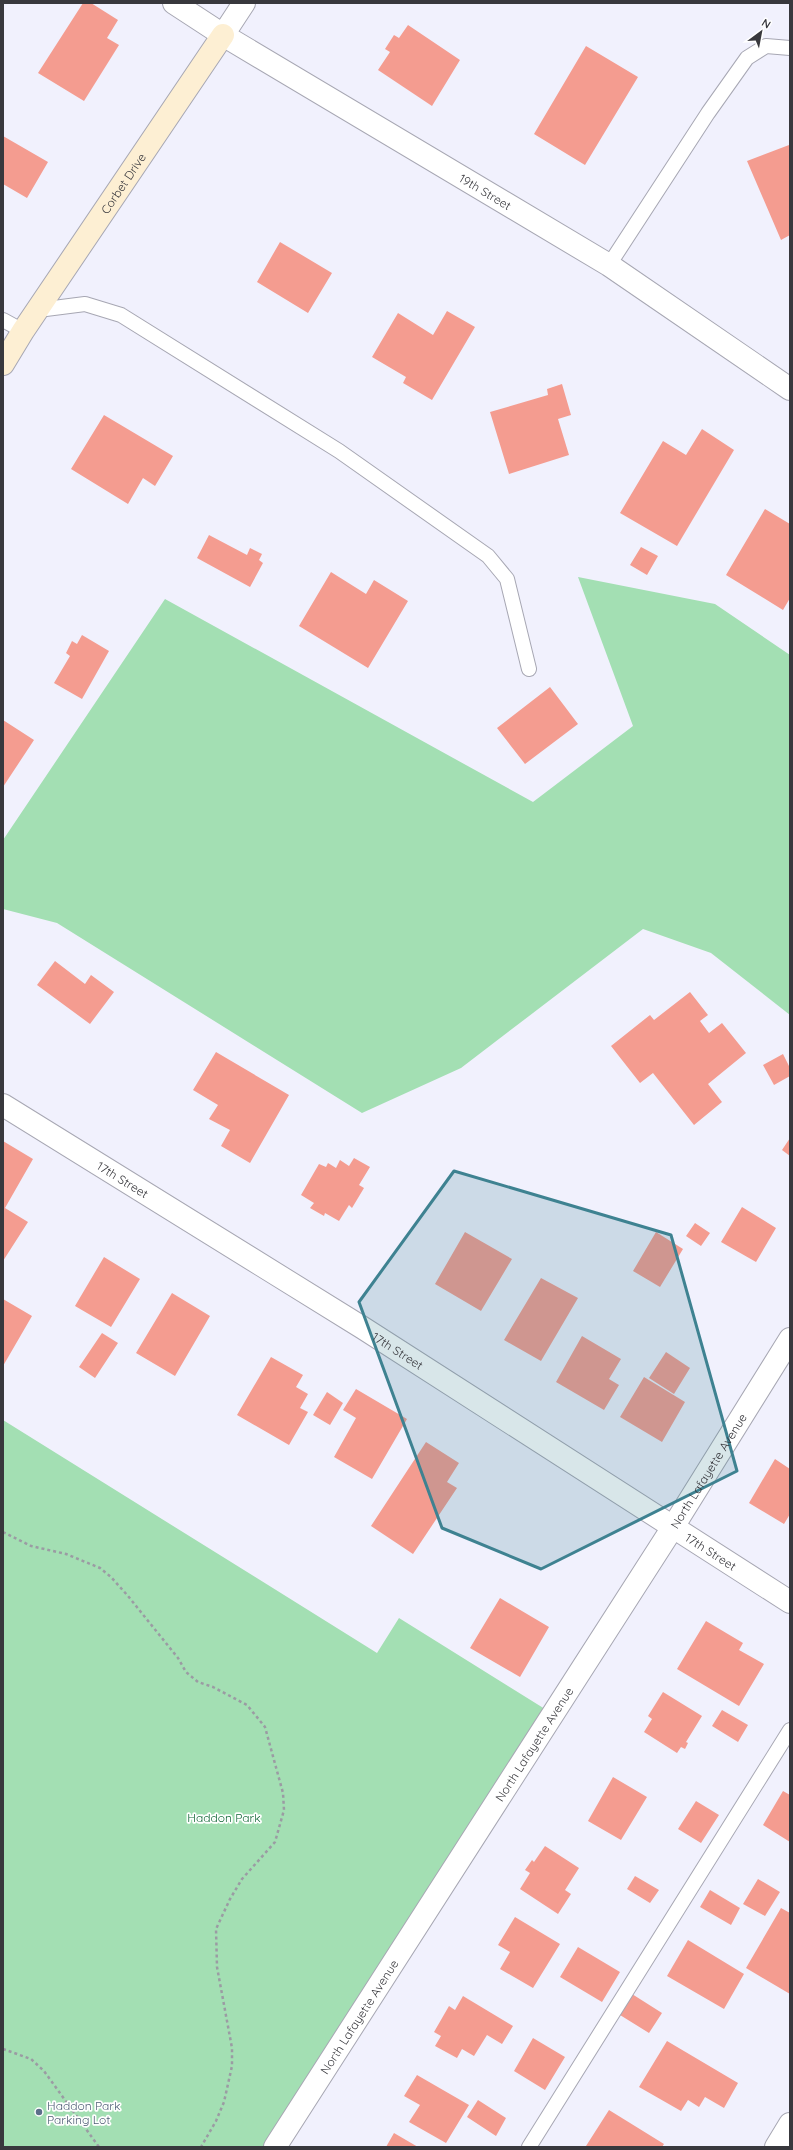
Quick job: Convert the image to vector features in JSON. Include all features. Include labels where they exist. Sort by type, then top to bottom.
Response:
[{"type":"street","name":"19th Street","points":[[174,3],[223,35],[609,264],[790,389]]},
{"type":"street","name":"Corbet Drive","points":[[3,364],[23,331],[244,3]]},
{"type":"street","name":"17th Street","points":[[3,1105],[363,1328],[790,1602]]},
{"type":"street","name":"North Lafayette Avenue","points":[[275,2147],[673,1527],[790,1339]]},
{"type":"street","points":[[776,2147],[790,2124]]},
{"type":"lane","points":[[609,264],[708,113],[747,58],[766,46],[790,48]]},
{"type":"lane","points":[[38,310],[85,304],[121,315],[339,450],[488,556],[507,579],[529,669]]},
{"type":"lane","points":[[3,320],[23,331]]},
{"type":"lane","points":[[529,2147],[790,1730]]},
{"type":"path","points":[[3,1532],[31,1546],[66,1554],[100,1568],[111,1577],[128,1596],[178,1658],[186,1672],[198,1682],[213,1687],[247,1705],[265,1727],[284,1793],[284,1810],[275,1842],[242,1879],[230,1899],[216,1929],[217,1967],[232,2048],[232,2066],[224,2102],[216,2121],[200,2147]]},
{"type":"path","points":[[3,2049],[31,2059],[44,2070],[99,2147]]},
{"type":"highlighted area","points":[[454,1171],[671,1235],[737,1471],[541,1569],[442,1528],[359,1302]]},
{"type":"green space","points":[[578,577],[715,604],[790,655],[790,1015],[711,953],[643,929],[461,1068],[362,1113],[57,923],[3,909],[3,840],[165,599],[533,802],[633,726]]},
{"type":"green space","name":"Haddon Park","points":[[3,1420],[377,1653],[399,1618],[553,1714],[275,2147],[3,2147]]},
{"type":"building","points":[[83,3],[91,3],[118,20],[107,38],[119,45],[84,101],[38,73]]},
{"type":"building","points":[[408,25],[460,60],[432,106],[378,70],[390,52],[385,49],[394,35],[399,38]]},
{"type":"building","points":[[586,46],[638,77],[585,165],[534,134]]},
{"type":"building","points":[[3,136],[48,162],[27,198],[3,184]]},
{"type":"building","points":[[789,145],[790,235],[781,240],[747,161]]},
{"type":"building","points":[[280,242],[332,273],[308,313],[257,282]]},
{"type":"building","points":[[447,311],[475,327],[432,400],[403,383],[406,377],[372,357],[398,313],[433,335]]},
{"type":"building","points":[[562,384],[571,415],[558,419],[569,455],[509,474],[490,412],[548,395],[547,389]]},
{"type":"building","points":[[104,415],[173,456],[155,486],[143,478],[128,504],[71,469]]},
{"type":"building","points":[[702,429],[734,450],[677,546],[620,513],[663,441],[686,455]]},
{"type":"building","points":[[765,509],[790,524],[790,598],[783,610],[726,575]]},
{"type":"building","points":[[209,535],[247,555],[250,548],[262,554],[259,560],[263,563],[250,587],[197,558]]},
{"type":"building","points":[[641,547],[658,556],[647,575],[630,565]]},
{"type":"building","points":[[331,572],[366,594],[374,580],[408,601],[368,668],[299,626]]},
{"type":"building","points":[[82,635],[109,651],[82,699],[54,683],[70,656],[66,653],[72,641],[77,644]]},
{"type":"building","points":[[550,687],[578,724],[525,764],[497,728]]},
{"type":"building","points":[[3,720],[34,740],[3,787]]},
{"type":"building","points":[[55,961],[85,984],[91,975],[114,992],[90,1024],[37,985]]},
{"type":"building","points":[[690,992],[708,1015],[700,1021],[709,1033],[722,1023],[746,1053],[708,1084],[722,1102],[694,1125],[653,1073],[640,1083],[611,1046],[650,1015],[654,1020]]},
{"type":"building","points":[[216,1052],[289,1095],[250,1163],[221,1146],[230,1130],[209,1119],[218,1105],[193,1090]]},
{"type":"building","points":[[783,1054],[790,1068],[790,1076],[774,1085],[763,1065]]},
{"type":"building","points":[[790,1138],[790,1156],[782,1150]]},
{"type":"building","points":[[3,1141],[33,1159],[5,1208],[28,1222],[3,1261]]},
{"type":"building","points":[[354,1158],[370,1167],[359,1185],[364,1188],[352,1208],[349,1205],[339,1221],[325,1213],[324,1216],[310,1208],[314,1203],[301,1195],[319,1164],[326,1167],[328,1163],[336,1168],[340,1160],[349,1166]]},
{"type":"building","points":[[742,1207],[776,1228],[756,1262],[721,1242]]},
{"type":"building","points":[[695,1223],[710,1233],[701,1246],[686,1236]]},
{"type":"building","points":[[465,1232],[512,1259],[481,1311],[435,1284]]},
{"type":"building","points":[[656,1232],[683,1249],[660,1287],[633,1271]]},
{"type":"building","points":[[104,1257],[140,1279],[111,1327],[75,1306]]},
{"type":"building","points":[[541,1278],[578,1298],[541,1361],[504,1340]]},
{"type":"building","points":[[172,1293],[210,1316],[175,1376],[136,1353]]},
{"type":"building","points":[[3,1299],[32,1316],[3,1366]]},
{"type":"building","points":[[102,1333],[118,1343],[95,1378],[79,1367]]},
{"type":"building","points":[[582,1336],[621,1359],[609,1379],[619,1385],[604,1410],[556,1382]]},
{"type":"building","points":[[666,1352],[690,1368],[674,1394],[649,1378]]},
{"type":"building","points":[[271,1357],[303,1375],[296,1387],[308,1394],[300,1408],[308,1412],[289,1445],[237,1415]]},
{"type":"building","points":[[644,1377],[685,1402],[662,1442],[620,1417]]},
{"type":"building","points":[[356,1389],[407,1419],[372,1479],[334,1457],[356,1418],[343,1410]]},
{"type":"building","points":[[327,1392],[343,1403],[330,1425],[313,1415]]},
{"type":"building","points":[[426,1442],[459,1463],[447,1482],[457,1488],[413,1554],[371,1526]]},
{"type":"building","points":[[775,1459],[790,1469],[790,1514],[784,1524],[749,1503]]},
{"type":"building","points":[[500,1598],[549,1627],[520,1677],[470,1648]]},
{"type":"building","points":[[706,1621],[743,1643],[739,1650],[764,1664],[739,1706],[677,1669]]},
{"type":"building","points":[[663,1692],[702,1716],[686,1742],[688,1743],[685,1749],[681,1747],[677,1753],[644,1732],[652,1719],[648,1716]]},
{"type":"building","points":[[722,1710],[748,1725],[738,1742],[712,1726]]},
{"type":"building","points":[[613,1777],[647,1797],[621,1840],[588,1821]]},
{"type":"building","points":[[783,1791],[790,1795],[790,1842],[763,1825]]},
{"type":"building","points":[[696,1801],[719,1815],[701,1843],[678,1829]]},
{"type":"building","points":[[545,1846],[579,1868],[565,1890],[571,1894],[558,1914],[520,1889],[530,1873],[525,1870],[532,1860],[534,1862]]},
{"type":"building","points":[[635,1876],[659,1890],[650,1903],[627,1889]]},
{"type":"building","points":[[758,1879],[780,1892],[765,1916],[743,1904]]},
{"type":"building","points":[[710,1890],[740,1908],[731,1925],[700,1907]]},
{"type":"building","points":[[781,1908],[790,1913],[790,1994],[746,1968]]},
{"type":"building","points":[[515,1917],[560,1944],[533,1988],[500,1969],[510,1952],[498,1945]]},
{"type":"building","points":[[688,1940],[744,1974],[724,2009],[667,1976]]},
{"type":"building","points":[[578,1947],[620,1972],[602,2002],[560,1977]]},
{"type":"building","points":[[632,1994],[662,2013],[649,2033],[620,2015]]},
{"type":"building","points":[[463,1996],[513,2026],[502,2044],[487,2035],[474,2056],[462,2049],[457,2058],[435,2046],[441,2036],[434,2032],[449,2006],[455,2010]]},
{"type":"building","points":[[533,2038],[565,2057],[545,2090],[514,2071]]},
{"type":"building","points":[[667,2041],[738,2083],[724,2108],[705,2097],[699,2107],[688,2100],[681,2111],[639,2087]]},
{"type":"building","points":[[417,2075],[469,2105],[446,2143],[409,2122],[420,2105],[404,2096]]},
{"type":"building","points":[[478,2100],[506,2118],[496,2136],[467,2117]]},
{"type":"building","points":[[609,2110],[664,2144],[662,2147],[586,2146]]},
{"type":"building","points":[[394,2133],[418,2147],[386,2147]]},
{"type":"place","name":"Haddon Park Parking Lot","points":[[39,2112]]}]
